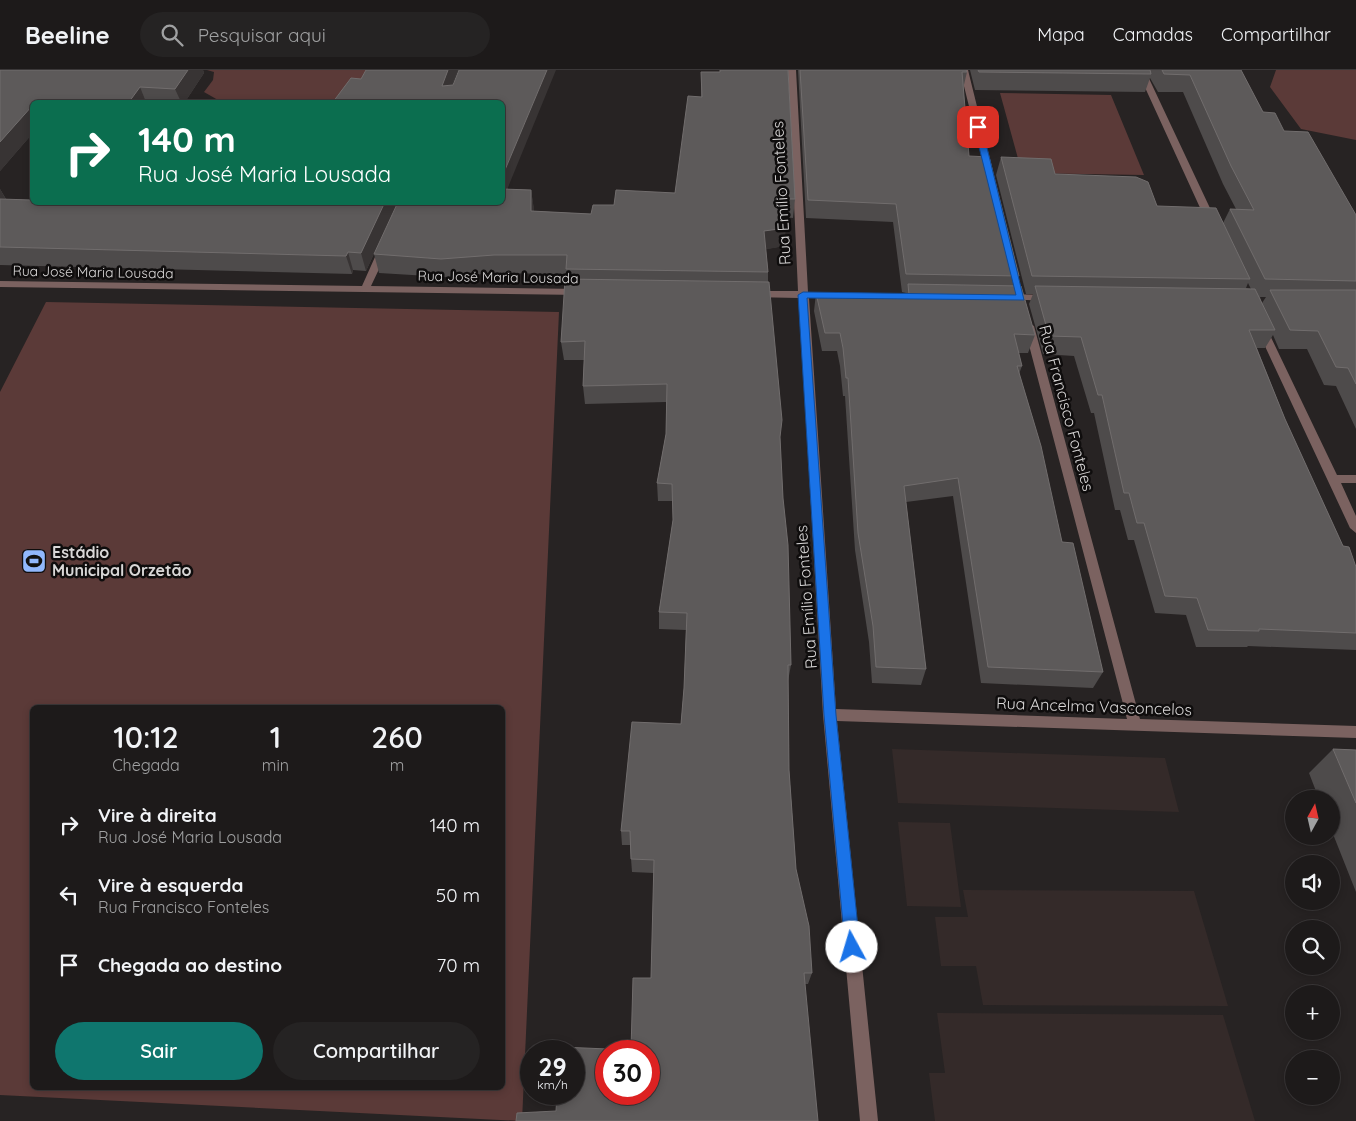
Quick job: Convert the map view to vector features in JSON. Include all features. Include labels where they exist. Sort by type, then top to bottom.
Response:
[{"type":"street","name":"Rua Emílio Fonteles","points":[[792,70],[803,295],[830,715],[869,1121]]},
{"type":"street","points":[[964,70],[992,184]]},
{"type":"street","points":[[1141,70],[1216,230]]},
{"type":"street","points":[[365,289],[389,237]]},
{"type":"street","name":"Rua José Maria Lousada","points":[[0,284],[594,292]]},
{"type":"street","points":[[743,294],[842,295]]},
{"type":"street","points":[[1001,297],[1022,302],[1061,298]]},
{"type":"street","name":"Rua Francisco Fonteles","points":[[1022,302],[1135,725]]},
{"type":"street","points":[[1258,319],[1356,528]]},
{"type":"street","points":[[1332,479],[1356,479]]},
{"type":"street","name":"Rua Ancelma Vasconcelos","points":[[830,715],[1356,732]]},
{"type":"shaded area","points":[[207,70],[373,70],[349,100],[218,100],[204,92],[213,80],[214,72]]},
{"type":"shaded area","points":[[1276,70],[1356,70],[1356,140],[1301,129],[1270,87]]},
{"type":"shaded area","points":[[1000,93],[1111,95],[1144,175],[1022,173]]},
{"type":"shaded area","points":[[46,302],[559,312],[526,1040],[520,1040],[520,1105],[523,1105],[522,1121],[0,1095],[0,392]]},
{"type":"shaded area","points":[[892,749],[1165,758],[1179,812],[898,803]]},
{"type":"shaded area","points":[[898,822],[950,823],[961,907],[907,906]]},
{"type":"shaded area","points":[[963,890],[1194,891],[1228,1006],[983,1005],[976,966],[941,966],[935,917],[968,917]]},
{"type":"shaded area","points":[[937,1013],[1223,1015],[1255,1121],[935,1121],[929,1073],[945,1073]]},
{"type":"building","points":[[0,70],[188,70],[175,89],[140,87],[130,100],[30,100],[30,108],[0,142]]},
{"type":"building","points":[[366,70],[448,70],[442,86],[453,85],[459,70],[547,70],[505,170],[505,100],[334,100],[351,78],[361,79]]},
{"type":"building","points":[[720,70],[788,70],[795,199],[786,199],[786,228],[764,231],[768,272],[566,269],[567,255],[494,255],[441,259],[374,254],[397,205],[505,205],[505,189],[531,190],[531,211],[591,214],[593,205],[614,205],[616,190],[675,193],[688,96],[702,97],[701,72],[720,72]]},
{"type":"building","points":[[800,70],[966,70],[967,72],[962,72],[969,156],[989,157],[1019,276],[906,274],[896,204],[808,200]]},
{"type":"building","points":[[978,70],[1150,70],[1151,74],[979,72]]},
{"type":"building","points":[[1162,70],[1241,70],[1263,112],[1275,113],[1284,131],[1308,132],[1356,215],[1356,281],[1265,279],[1230,209],[1254,210],[1231,166],[1190,75],[1164,74]]},
{"type":"building","points":[[1001,157],[1051,159],[1055,174],[1136,177],[1148,182],[1157,206],[1216,208],[1250,279],[1032,276]]},
{"type":"building","points":[[0,199],[30,200],[30,205],[384,205],[361,253],[348,252],[346,256],[0,247]]},
{"type":"building","points":[[565,279],[769,282],[782,420],[780,437],[783,498],[788,545],[791,665],[788,665],[789,770],[796,869],[809,926],[812,973],[804,973],[818,1121],[516,1121],[517,1113],[556,1111],[556,1105],[585,1105],[585,1048],[595,1048],[595,1105],[660,1105],[660,1040],[631,1040],[633,978],[651,978],[654,860],[631,859],[630,831],[621,831],[632,722],[681,724],[687,613],[659,612],[673,520],[672,484],[657,483],[666,434],[667,384],[583,386],[585,341],[561,342]]},
{"type":"building","points":[[908,284],[1021,286],[1035,335],[1014,334],[1022,366],[1017,366],[1041,446],[1062,542],[1073,543],[1103,672],[988,667],[958,478],[904,486],[926,669],[876,667],[873,626],[858,533],[848,378],[846,378],[840,333],[825,333],[816,293],[909,295]]},
{"type":"building","points":[[1035,286],[1255,289],[1275,330],[1249,330],[1285,419],[1343,546],[1349,547],[1356,567],[1356,633],[1259,629],[1259,631],[1208,630],[1197,598],[1165,596],[1144,523],[1137,523],[1129,493],[1124,493],[1102,395],[1098,395],[1081,337],[1049,336]]},
{"type":"building","points":[[1270,290],[1356,290],[1356,384],[1348,368],[1336,367],[1318,331],[1290,330]]},
{"type":"building","points":[[1333,749],[1356,750],[1356,803]]},
{"type":"place","name":"Estádio Municipal Orzetão","points":[[34,561]]},
{"type":"route","points":[[852,947],[830,715],[803,295],[1021,298],[978,127]]}]
